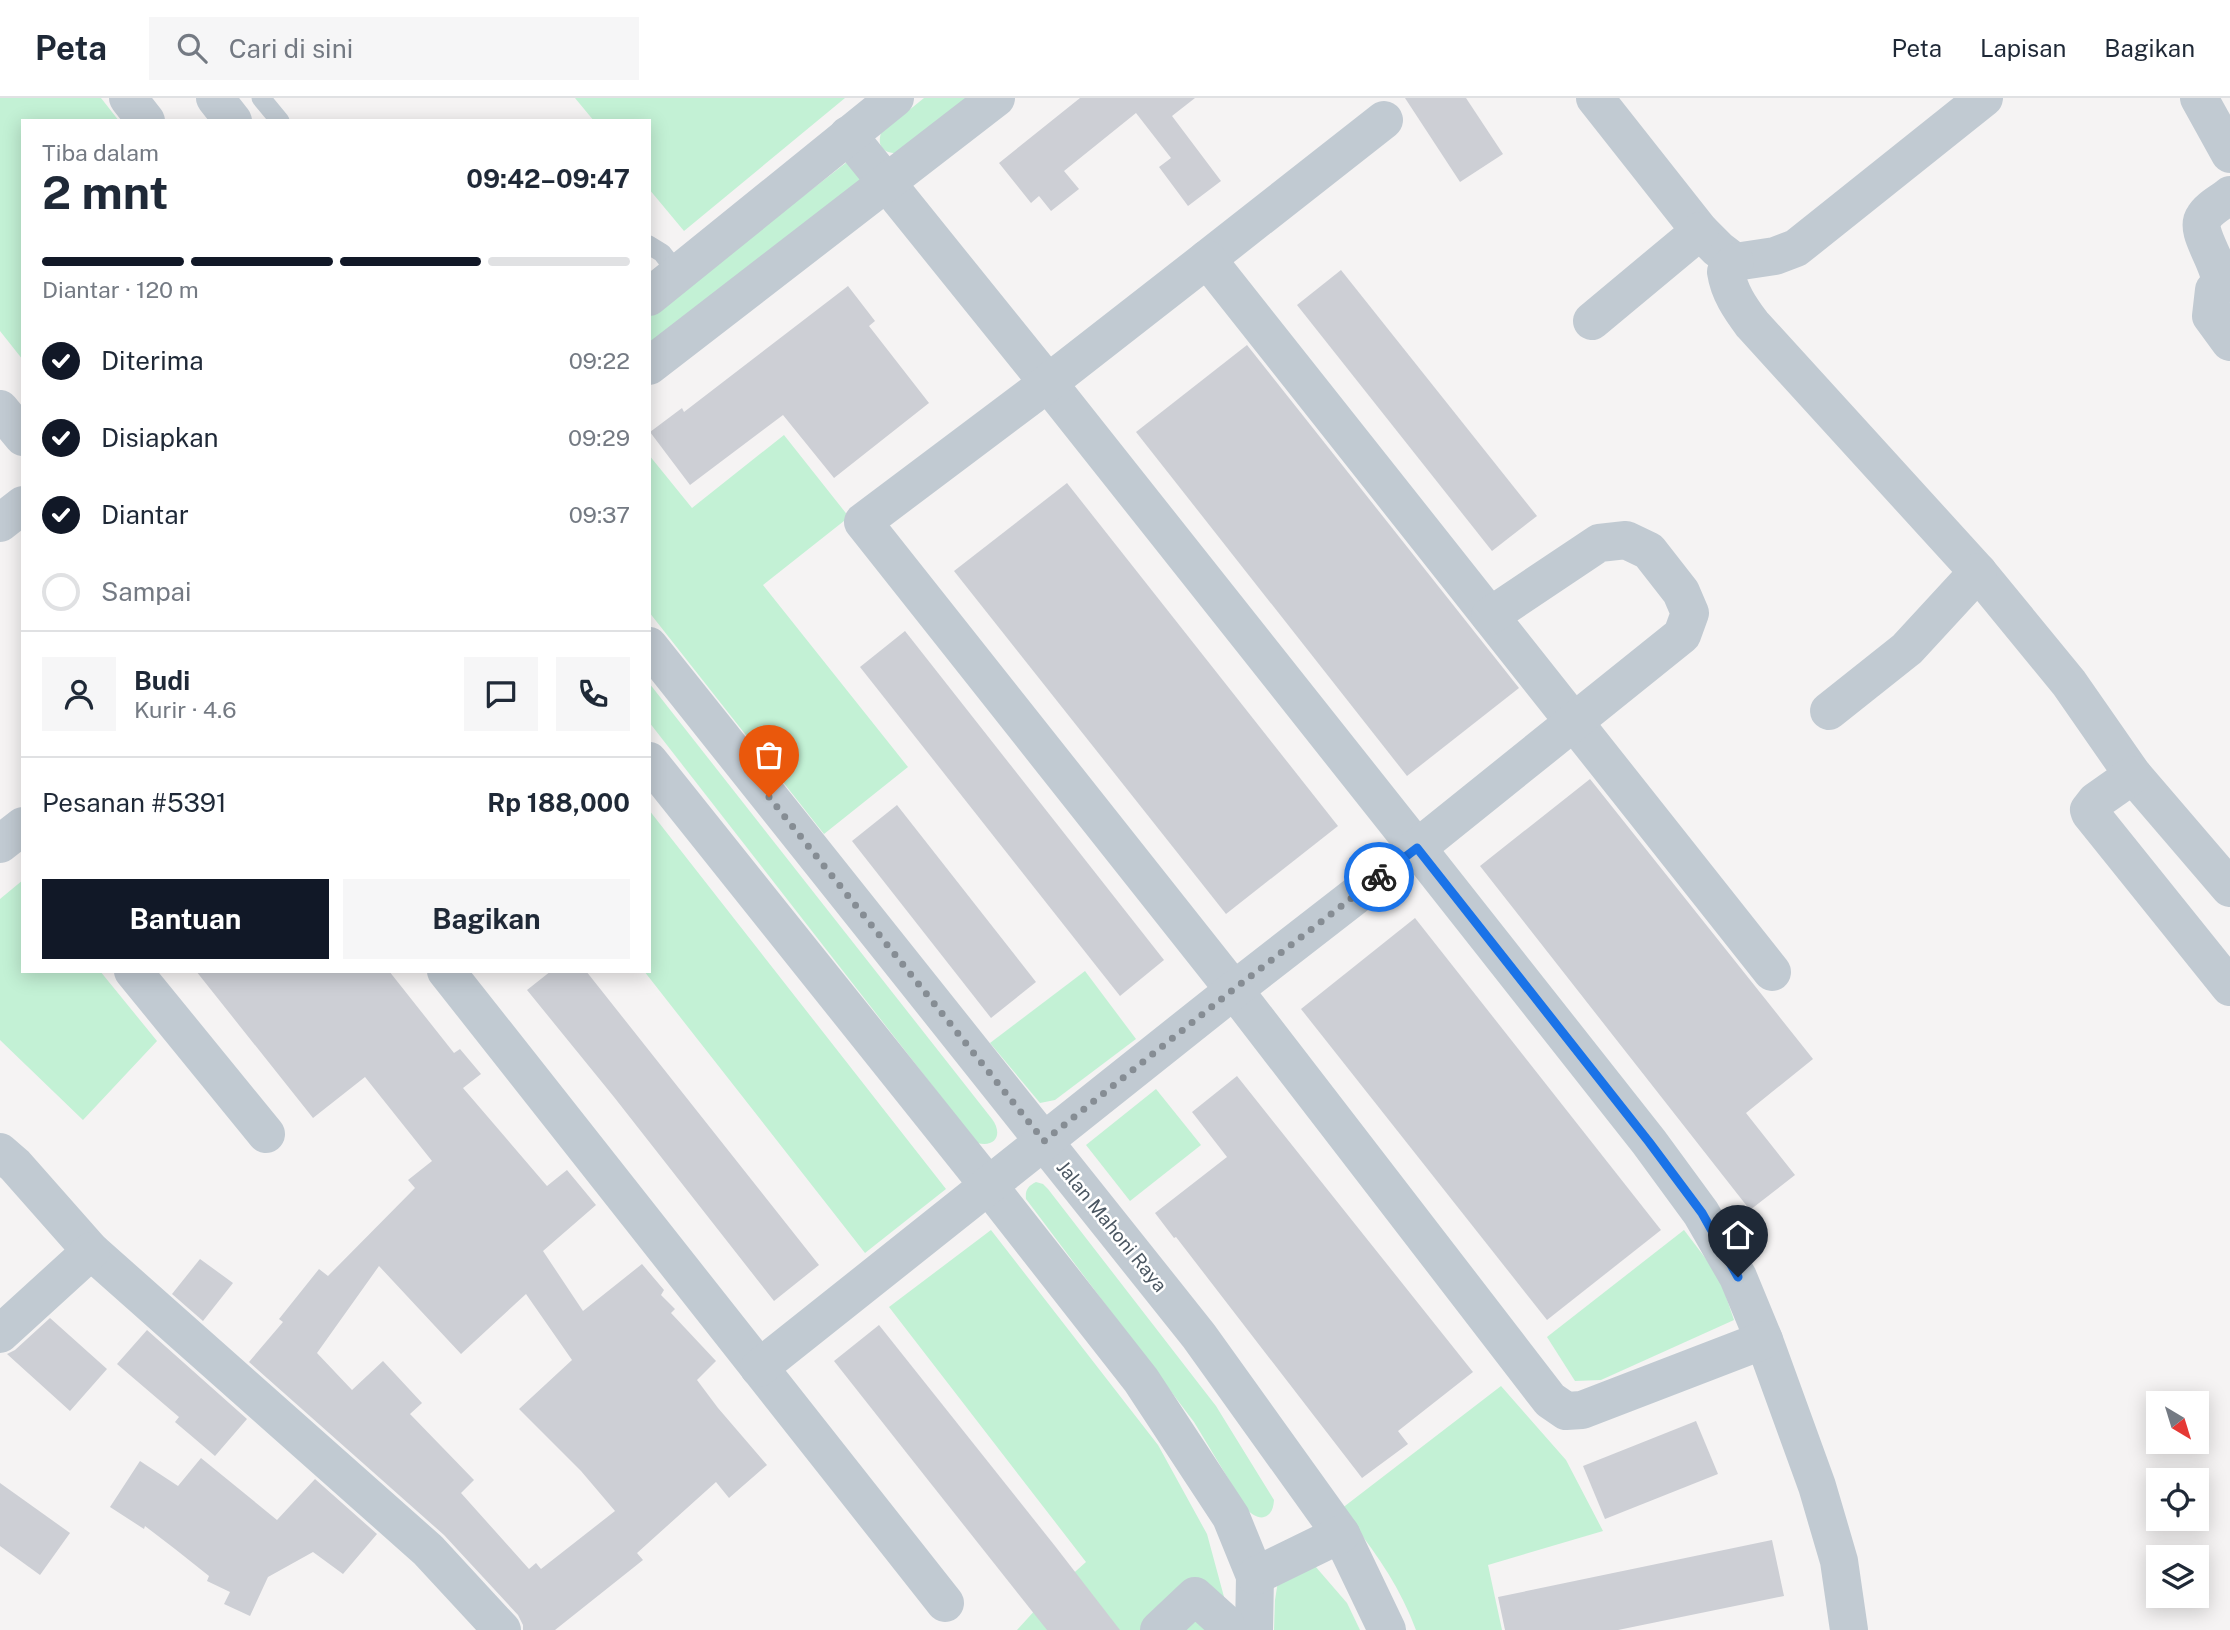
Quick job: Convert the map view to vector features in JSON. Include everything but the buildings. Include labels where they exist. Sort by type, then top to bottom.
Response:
[{"type":"street","points":[[128,98],[144,119]]},
{"type":"street","points":[[215,98],[231,119]]},
{"type":"street","points":[[664,285],[895,98]]},
{"type":"street","points":[[651,364],[996,98]]},
{"type":"street","points":[[1984,98],[1796,248],[1775,257],[1735,262],[1726,272],[1728,285],[1752,324],[1978,572],[2069,683],[2133,775],[2223,868]]},
{"type":"street","points":[[2199,98],[2230,154]]},
{"type":"street","points":[[1599,99],[1700,231],[1735,262]]},
{"type":"street","points":[[1384,120],[1048,383],[863,522],[1234,989],[1550,1399],[1566,1411],[1582,1410],[1764,1340]]},
{"type":"street","points":[[848,135],[1417,848],[1702,1213],[1738,1277],[1817,1486],[1839,1562],[1849,1630]]},
{"type":"street","points":[[2230,195],[2204,215],[2201,223],[2202,234],[2220,273],[2220,286],[2214,290],[2211,316],[2230,342]]},
{"type":"street","points":[[1592,321],[1700,231]]},
{"type":"street","points":[[1207,259],[1772,972]]},
{"type":"street","points":[[0,409],[21,435]]},
{"type":"street","points":[[0,523],[21,507]]},
{"type":"street","points":[[759,1368],[1234,989],[1574,723],[1682,635],[1690,612],[1681,592],[1649,551],[1626,540],[1599,543],[1490,616]]},
{"type":"street","points":[[1829,712],[1907,649],[1978,572]]},
{"type":"street","name":"Jalan Mahoni Raya","points":[[651,649],[1199,1336],[1341,1534],[1387,1630]]},
{"type":"street","points":[[651,764],[1141,1380],[1231,1517],[1255,1576],[1255,1630]]},
{"type":"street","points":[[2133,775],[2096,801],[2090,813],[2230,987]]},
{"type":"street","points":[[135,973],[266,1134]]},
{"type":"street","points":[[448,973],[945,1603]]},
{"type":"street","points":[[0,1152],[15,1165],[92,1251],[428,1550],[502,1630]]},
{"type":"street","points":[[0,1334],[92,1251]]},
{"type":"street","points":[[1255,1576],[1341,1534]]},
{"type":"street","points":[[1158,1630],[1195,1595],[1225,1623],[1227,1630]]},
{"type":"lane","points":[[261,98],[278,119]]},
{"type":"lane","points":[[651,246],[662,253],[664,285]]},
{"type":"green space","points":[[0,98],[101,98],[117,119],[21,119],[21,357],[0,331]]},
{"type":"green space","points":[[575,98],[845,98],[684,231],[651,191],[651,119],[592,119]]},
{"type":"green space","points":[[924,98],[967,98],[896,153],[884,150],[880,142],[881,133]]},
{"type":"green space","points":[[847,162],[864,181],[651,349],[651,314]]},
{"type":"green space","points":[[784,435],[849,517],[763,585],[908,767],[824,834],[651,615],[651,457],[692,508]]},
{"type":"green space","points":[[651,686],[992,1119],[997,1130],[996,1138],[993,1142],[977,1143],[651,725]]},
{"type":"green space","points":[[651,813],[946,1189],[865,1253],[646,973],[651,973]]},
{"type":"green space","points":[[21,882],[21,973],[102,973],[157,1041],[83,1120],[0,1040],[0,899]]},
{"type":"green space","points":[[1085,971],[1136,1039],[1055,1100],[1040,1103],[990,1043]]},
{"type":"green space","points":[[1156,1089],[1201,1145],[1130,1201],[1086,1145]]},
{"type":"green space","points":[[1036,1182],[1048,1189],[1216,1406],[1274,1500],[1268,1515],[1255,1516],[1246,1508],[1194,1422],[1026,1199],[1028,1189]]},
{"type":"green space","points":[[991,1230],[1158,1445],[1207,1534],[1227,1608],[1228,1630],[1017,1630],[1048,1596],[1086,1562],[889,1307]]},
{"type":"green space","points":[[1684,1230],[1719,1276],[1734,1320],[1601,1380],[1575,1381],[1547,1337]]},
{"type":"green space","points":[[1501,1386],[1566,1460],[1603,1531],[1488,1565],[1502,1630],[1416,1630],[1384,1567],[1341,1509]]},
{"type":"green space","points":[[1315,1566],[1347,1603],[1360,1630],[1274,1630],[1278,1581]]},
{"type":"way so far","points":[[769,797],[1044,1141],[1379,877]]},
{"type":"route","points":[[1379,877],[1417,848],[1649,1142],[1702,1213],[1738,1277]]}]
